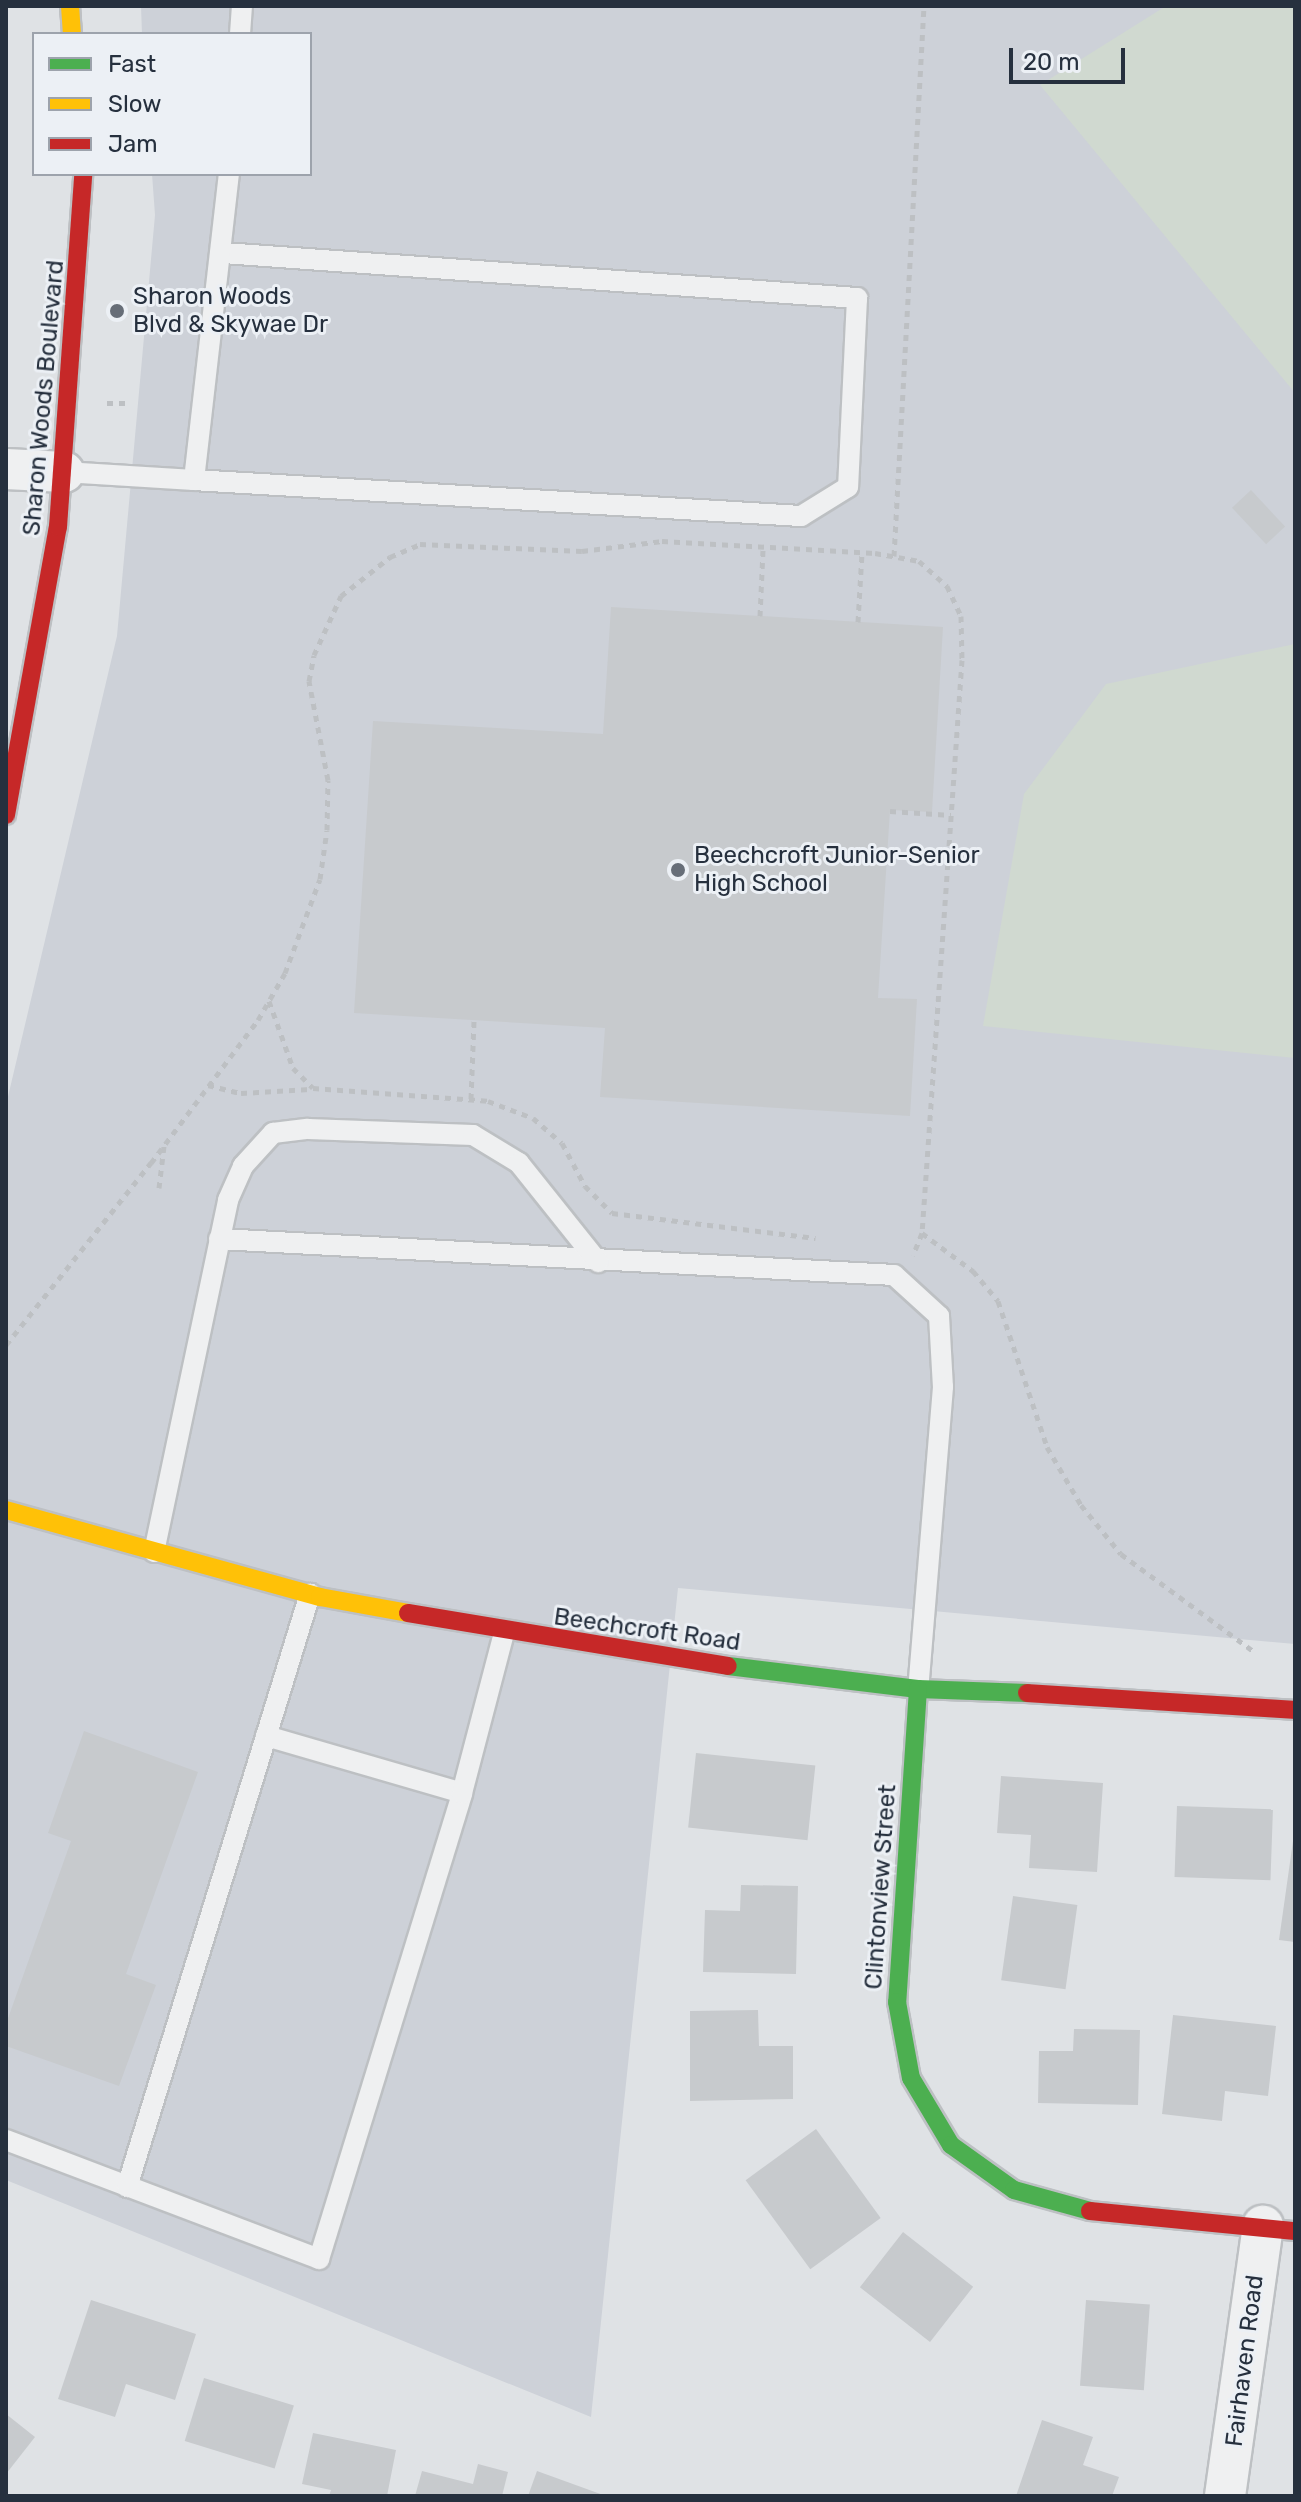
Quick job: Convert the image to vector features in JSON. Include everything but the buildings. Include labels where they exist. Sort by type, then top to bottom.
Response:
[{"type":"street","points":[[70,6],[72,32]]},
{"type":"street","name":"Sharon Woods Boulevard","points":[[6,815],[30,698],[64,472],[83,176]]},
{"type":"street","points":[[6,469],[64,472]]},
{"type":"street","name":"Beechcroft Road","points":[[6,1510],[310,1594],[504,1633],[651,1657],[918,1689],[1127,1696],[1295,1710]]},
{"type":"street","name":"Clintonview Street","points":[[918,1689],[897,2002],[911,2078],[951,2145],[1014,2190],[1086,2211],[1279,2228]]},
{"type":"street","name":"Fairhaven Road","points":[[1225,2496],[1279,2228]]},
{"type":"lane","points":[[240,32],[242,6]]},
{"type":"lane","points":[[194,480],[223,253],[229,176]]},
{"type":"lane","points":[[64,472],[801,516],[848,487],[857,298],[223,253]]},
{"type":"lane","points":[[154,1552],[219,1239],[243,1166],[273,1133],[308,1129],[473,1135],[519,1163],[598,1262]]},
{"type":"lane","points":[[219,1239],[598,1262],[894,1275],[939,1316],[943,1387],[918,1689]]},
{"type":"lane","points":[[127,2187],[310,1594]]},
{"type":"lane","points":[[6,2140],[319,2259],[462,1793],[504,1633]]},
{"type":"lane","points":[[266,1736],[462,1793]]},
{"type":"path","points":[[918,6],[923,17]]},
{"type":"path","points":[[894,556],[924,6]]},
{"type":"path","points":[[107,403],[129,403]]},
{"type":"path","points":[[6,1345],[165,1144],[269,1000],[308,915],[327,830],[328,780],[309,681],[314,655],[341,596],[366,573],[420,544],[582,551],[662,541],[763,550],[862,553],[919,561],[947,586],[961,616],[951,815],[922,1233],[902,1282]]},
{"type":"path","points":[[760,616],[763,550]]},
{"type":"path","points":[[858,622],[862,553]]},
{"type":"path","points":[[890,811],[951,815]]},
{"type":"path","points":[[269,1000],[293,1068],[313,1088]]},
{"type":"path","points":[[471,1099],[474,1021]]},
{"type":"path","points":[[208,1085],[241,1093],[313,1088],[471,1099],[533,1118],[562,1143],[585,1186],[612,1213],[822,1238]]},
{"type":"path","points":[[159,1188],[165,1144]]},
{"type":"path","points":[[922,1233],[973,1271],[998,1301],[1047,1447],[1081,1505],[1121,1554],[1253,1651]]},
{"type":"path","points":[[900,1247],[915,1250]]},
{"type":"shaded area","name":"Beechcroft Junior-Senior High School","points":[[141,6],[1295,6],[1295,1644],[678,1588],[591,2417],[6,2180],[6,1105],[117,636],[155,215],[152,176],[312,176],[312,32],[142,32]]},
{"type":"shaded area","points":[[1166,6],[1295,6],[1295,393],[1040,85]]},
{"type":"shaded area","points":[[1295,644],[1295,1058],[983,1026],[1024,794],[1106,684]]},
{"type":"traffic: fast","points":[[728,1666],[918,1689],[1027,1693]]},
{"type":"traffic: fast","points":[[918,1689],[897,2002],[911,2078],[951,2145],[1014,2190],[1090,2211]]},
{"type":"traffic: slow","points":[[70,6],[72,32]]},
{"type":"traffic: slow","points":[[6,1510],[320,1597],[408,1613]]},
{"type":"traffic: jam","points":[[6,815],[58,527],[83,176]]},
{"type":"traffic: jam","points":[[408,1613],[728,1666]]},
{"type":"traffic: jam","points":[[1027,1693],[1295,1710]]},
{"type":"traffic: jam","points":[[1090,2211],[1295,2231]]},
{"type":"place","name":"Sharon Woods Blvd & Skywae Dr","points":[[117,311]]},
{"type":"place","name":"Beechcroft Junior-Senior High School","points":[[678,870]]}]
